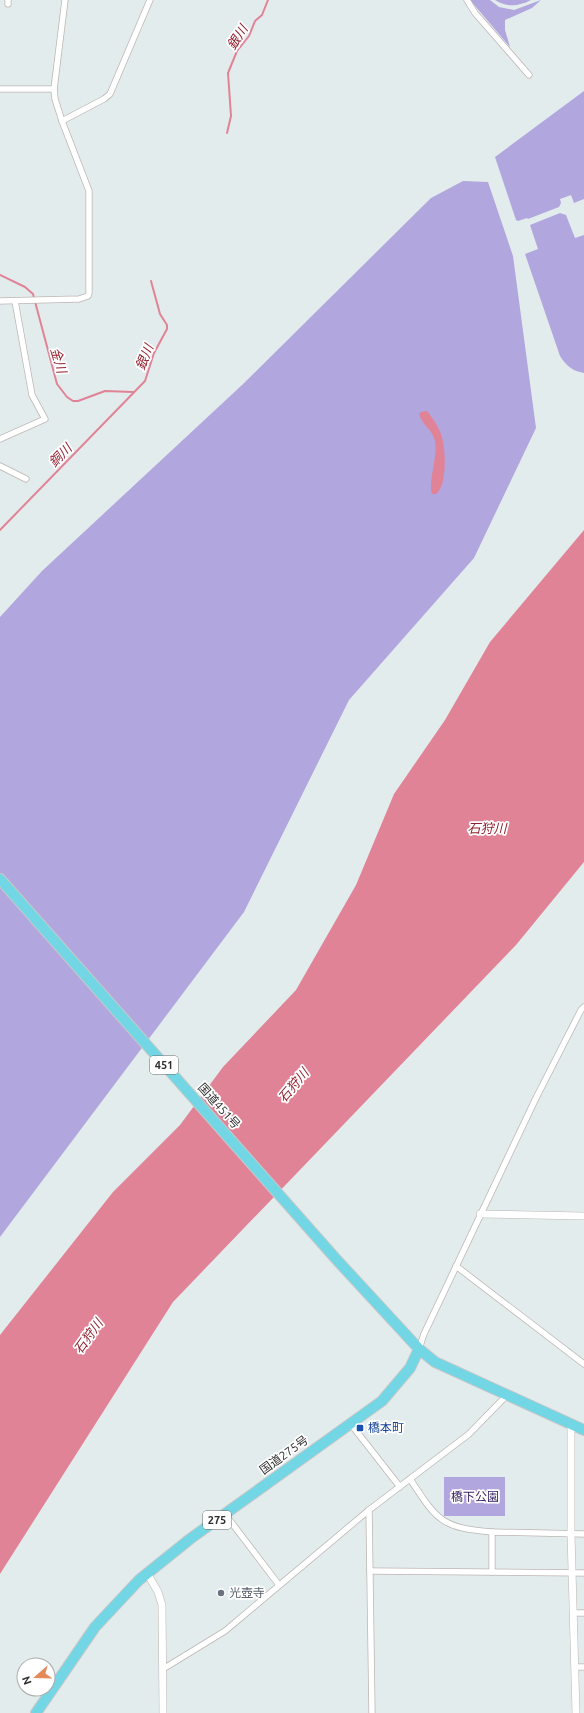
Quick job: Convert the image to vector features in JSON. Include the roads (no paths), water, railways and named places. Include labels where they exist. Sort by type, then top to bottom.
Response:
[{"type":"highway","name":"国道451号","points":[[0,879],[419,1350]]},
{"type":"highway","points":[[419,1350],[435,1362],[584,1430]]},
{"type":"highway","name":"国道275号","points":[[36,1713],[95,1627],[124,1594],[147,1573],[225,1514],[382,1401],[410,1368],[419,1350]]},
{"type":"street","points":[[0,301],[79,299],[88,296],[89,293],[89,190],[62,121],[55,99],[54,89],[64,0]]},
{"type":"street","points":[[62,121],[104,99],[110,94],[150,0]]},
{"type":"street","points":[[467,0],[475,13],[529,75]]},
{"type":"street","points":[[0,89],[54,89]]},
{"type":"street","points":[[0,439],[45,419],[32,394],[16,301]]},
{"type":"street","points":[[0,466],[26,479]]},
{"type":"street","points":[[419,1350],[424,1334],[480,1214],[536,1098],[581,1010],[584,1007]]},
{"type":"street","points":[[480,1214],[584,1216]]},
{"type":"street","points":[[456,1266],[584,1364]]},
{"type":"street","points":[[163,1669],[225,1631],[369,1510],[469,1434],[508,1394]]},
{"type":"street","points":[[350,1423],[400,1487]]},
{"type":"street","points":[[571,1424],[571,1534],[576,1713]]},
{"type":"street","points":[[410,1479],[427,1504],[444,1522],[475,1530],[492,1532],[584,1534]]},
{"type":"street","points":[[369,1510],[372,1713]]},
{"type":"street","points":[[225,1514],[280,1585]]},
{"type":"street","points":[[492,1532],[492,1572]]},
{"type":"street","points":[[370,1571],[584,1573]]},
{"type":"street","points":[[147,1573],[158,1592],[162,1606],[163,1713]]},
{"type":"street","points":[[573,1613],[584,1613]]},
{"type":"street","points":[[575,1667],[584,1667]]},
{"type":"water","points":[[427,411],[440,431],[445,459],[442,484],[440,490],[436,494],[432,494],[431,489],[436,447],[435,441],[419,414]]},
{"type":"water","name":"石狩川","points":[[584,530],[584,862],[516,945],[173,1302],[0,1574],[0,1335],[113,1192],[180,1125],[223,1067],[296,990],[356,885],[394,794],[445,720],[490,642]]},
{"type":"waterway","name":"銀川","points":[[227,133],[231,116],[228,73],[237,51],[249,36],[255,21],[262,15],[268,0]]},
{"type":"waterway","name":"金川","points":[[0,275],[25,287],[33,294],[57,384],[67,397],[73,401],[78,401],[105,391],[133,392]]},
{"type":"waterway","name":"銅川","points":[[0,530],[145,381],[154,353],[167,329],[167,325],[160,314],[151,281]]},
{"type":"place","name":"橋本町","points":[[360,1428]]},
{"type":"place","name":"光壺寺","points":[[221,1593]]},
{"type":"park label","name":"橋下公園","points":[[475,1497]]}]
